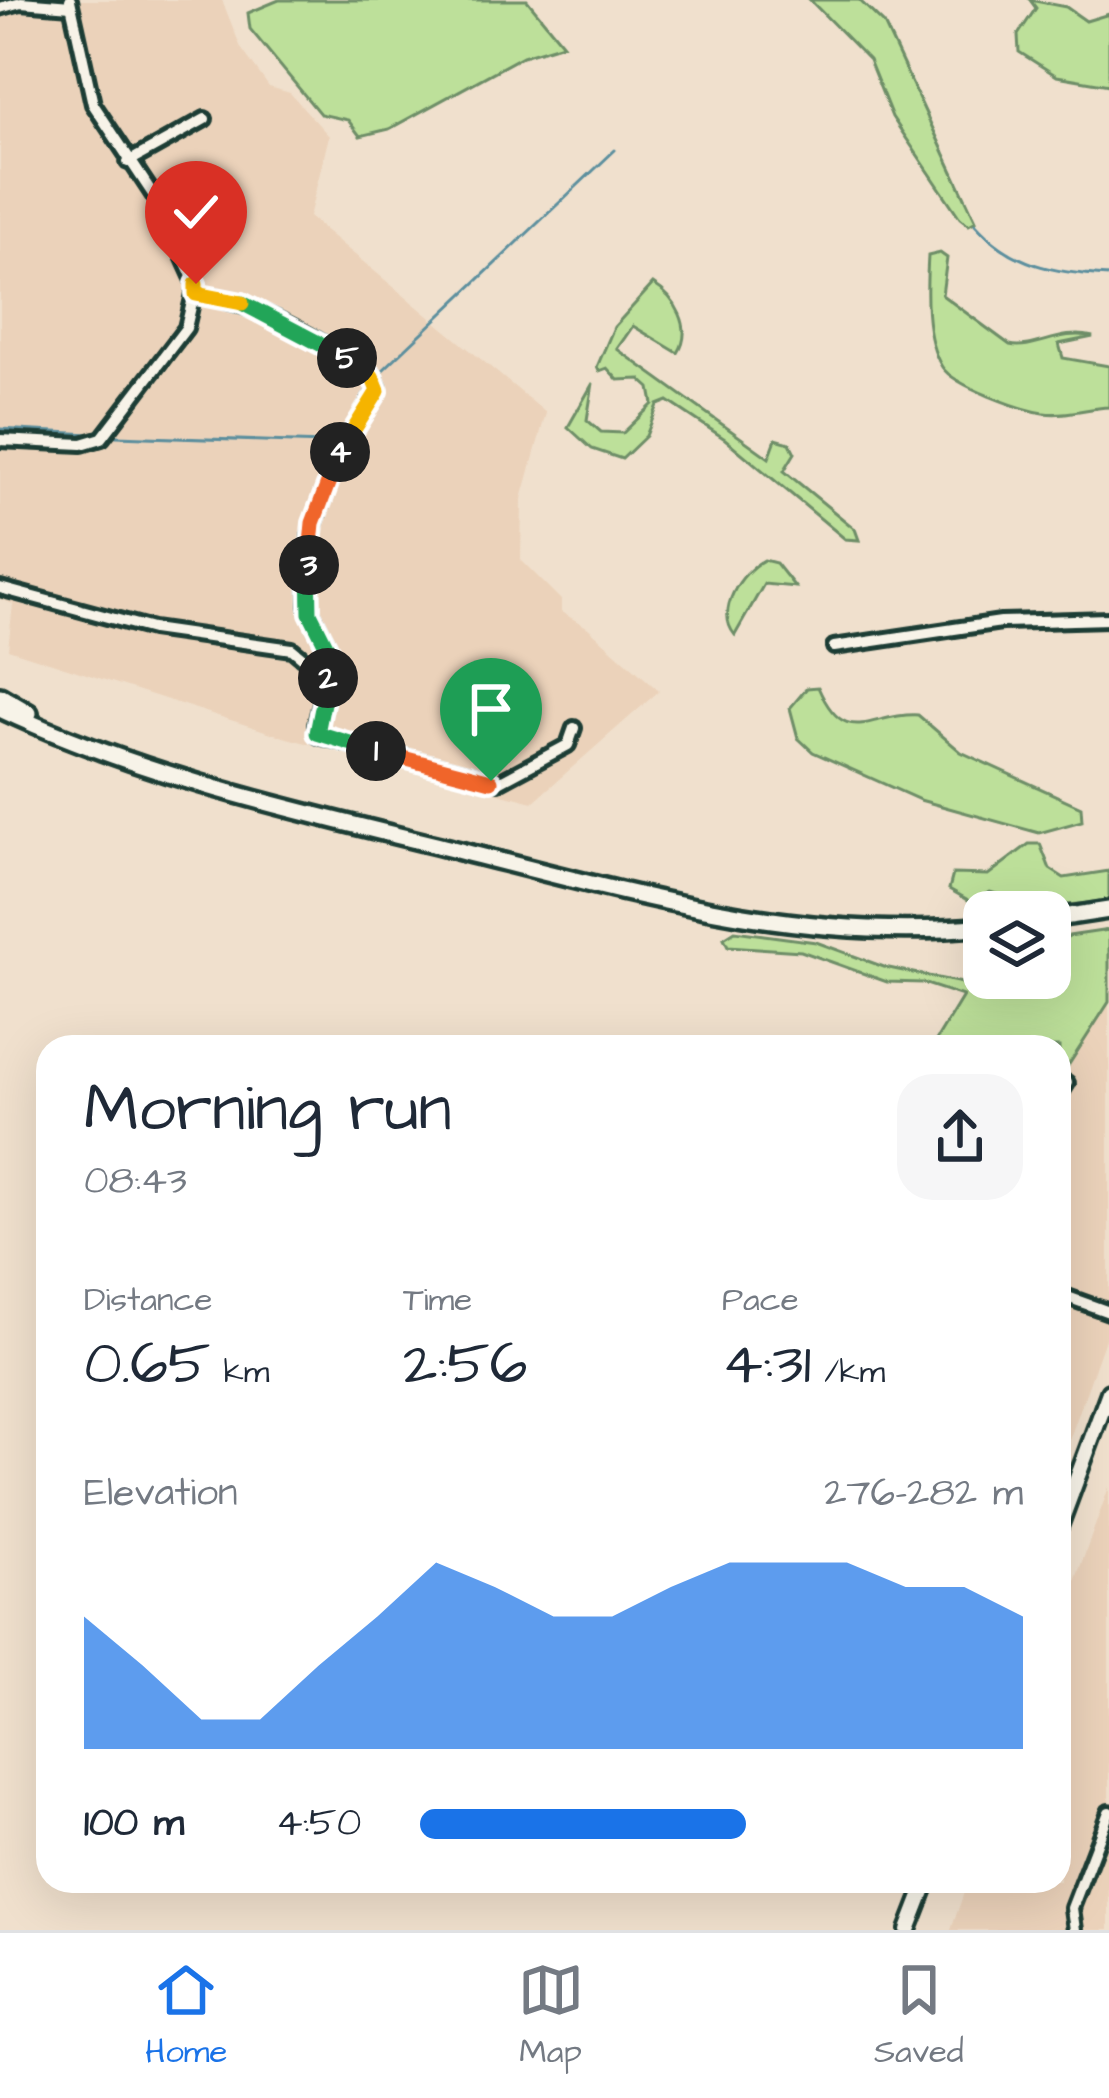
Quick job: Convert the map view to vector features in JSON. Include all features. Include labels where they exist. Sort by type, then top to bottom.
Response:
[{"type":"highway","points":[[0,696],[117,752],[128,763]]},
{"type":"highway","points":[[0,709],[128,763],[704,910],[827,926],[963,926]]},
{"type":"highway","points":[[1071,916],[1109,910]]},
{"type":"main road","points":[[1071,1495],[1109,1392]]},
{"type":"main road","points":[[908,1930],[922,1893]]},
{"type":"street","points":[[0,8],[21,2],[71,3],[86,86],[128,162],[178,235],[196,294],[181,336],[102,438],[82,444],[0,440]]},
{"type":"street","points":[[128,162],[205,119]]},
{"type":"street","points":[[196,294],[239,302],[291,324],[366,371],[378,387],[333,468],[310,536],[308,606],[332,657],[316,724],[319,736],[491,781],[508,780],[568,745],[574,728]]},
{"type":"street","points":[[0,588],[152,628],[292,649],[328,679]]},
{"type":"street","points":[[834,647],[1001,622],[1109,619]]},
{"type":"street","points":[[1071,1298],[1109,1312]]},
{"type":"street","points":[[1075,1930],[1072,1908],[1109,1812]]},
{"type":"shaded area","points":[[0,0],[222,0],[241,48],[269,87],[290,93],[329,136],[309,217],[546,413],[522,499],[521,560],[561,600],[561,612],[587,627],[659,691],[533,802],[287,738],[8,649],[13,604],[0,599]]},
{"type":"shaded area","points":[[1109,1002],[1109,1328],[1071,1435],[1071,1061]]},
{"type":"shaded area","points":[[1109,1487],[1109,1930],[951,1930],[964,1893],[1071,1893],[1071,1593]]},
{"type":"green space","points":[[279,0],[527,0],[563,44],[523,56],[389,129],[360,136],[348,120],[320,114],[250,29],[248,13]]},
{"type":"green space","points":[[810,0],[859,0],[884,24],[976,221],[969,225],[960,218],[892,117],[869,60]]},
{"type":"green space","points":[[1030,0],[1066,7],[1086,21],[1109,14],[1109,85],[1057,76],[1019,52],[1018,35],[1036,8]]},
{"type":"green space","points":[[940,253],[947,258],[942,295],[1010,345],[1070,335],[1093,337],[1059,344],[1063,358],[1109,366],[1109,407],[1034,411],[989,396],[949,374],[936,355],[928,313],[928,256]]},
{"type":"green space","points":[[653,284],[680,314],[684,334],[678,353],[633,326],[617,349],[769,458],[776,439],[790,443],[795,453],[784,471],[855,529],[859,540],[845,539],[725,439],[668,401],[658,405],[646,436],[622,459],[592,449],[568,427],[593,383],[587,420],[601,432],[623,433],[653,404],[650,388],[640,379],[618,380],[607,368],[599,371],[597,367],[614,327]]},
{"type":"green space","points":[[764,560],[776,563],[795,587],[764,584],[735,635],[728,615],[733,593]]},
{"type":"green space","points":[[818,687],[828,706],[850,723],[918,715],[961,752],[1081,807],[1082,821],[1039,833],[920,800],[813,752],[798,738],[790,708],[807,688]]},
{"type":"green space","points":[[1029,844],[1040,844],[1050,869],[1064,878],[1109,871],[1109,899],[1071,904],[1071,891],[963,891],[963,897],[949,889],[953,874],[988,875]]},
{"type":"green space","points":[[1109,930],[1109,1002],[1071,1061],[1071,1035],[939,1035],[963,996],[1071,999],[1071,936]]},
{"type":"green space","points":[[735,931],[816,942],[884,967],[963,983],[963,996],[923,983],[887,982],[801,951],[728,946],[724,938]]},
{"type":"waterway","points":[[383,370],[615,150]]},
{"type":"waterway","points":[[975,224],[1004,249],[1036,265],[1109,276]]},
{"type":"waterway","points":[[0,429],[91,434]]},
{"type":"waterway","points":[[116,436],[325,443]]},
{"type":"waterway","points":[[353,454],[365,459]]},
{"type":"route","points":[[196,284],[196,294],[239,302],[291,324],[366,371],[378,387],[333,468],[310,536],[308,606],[332,657],[317,733],[491,781]]}]
